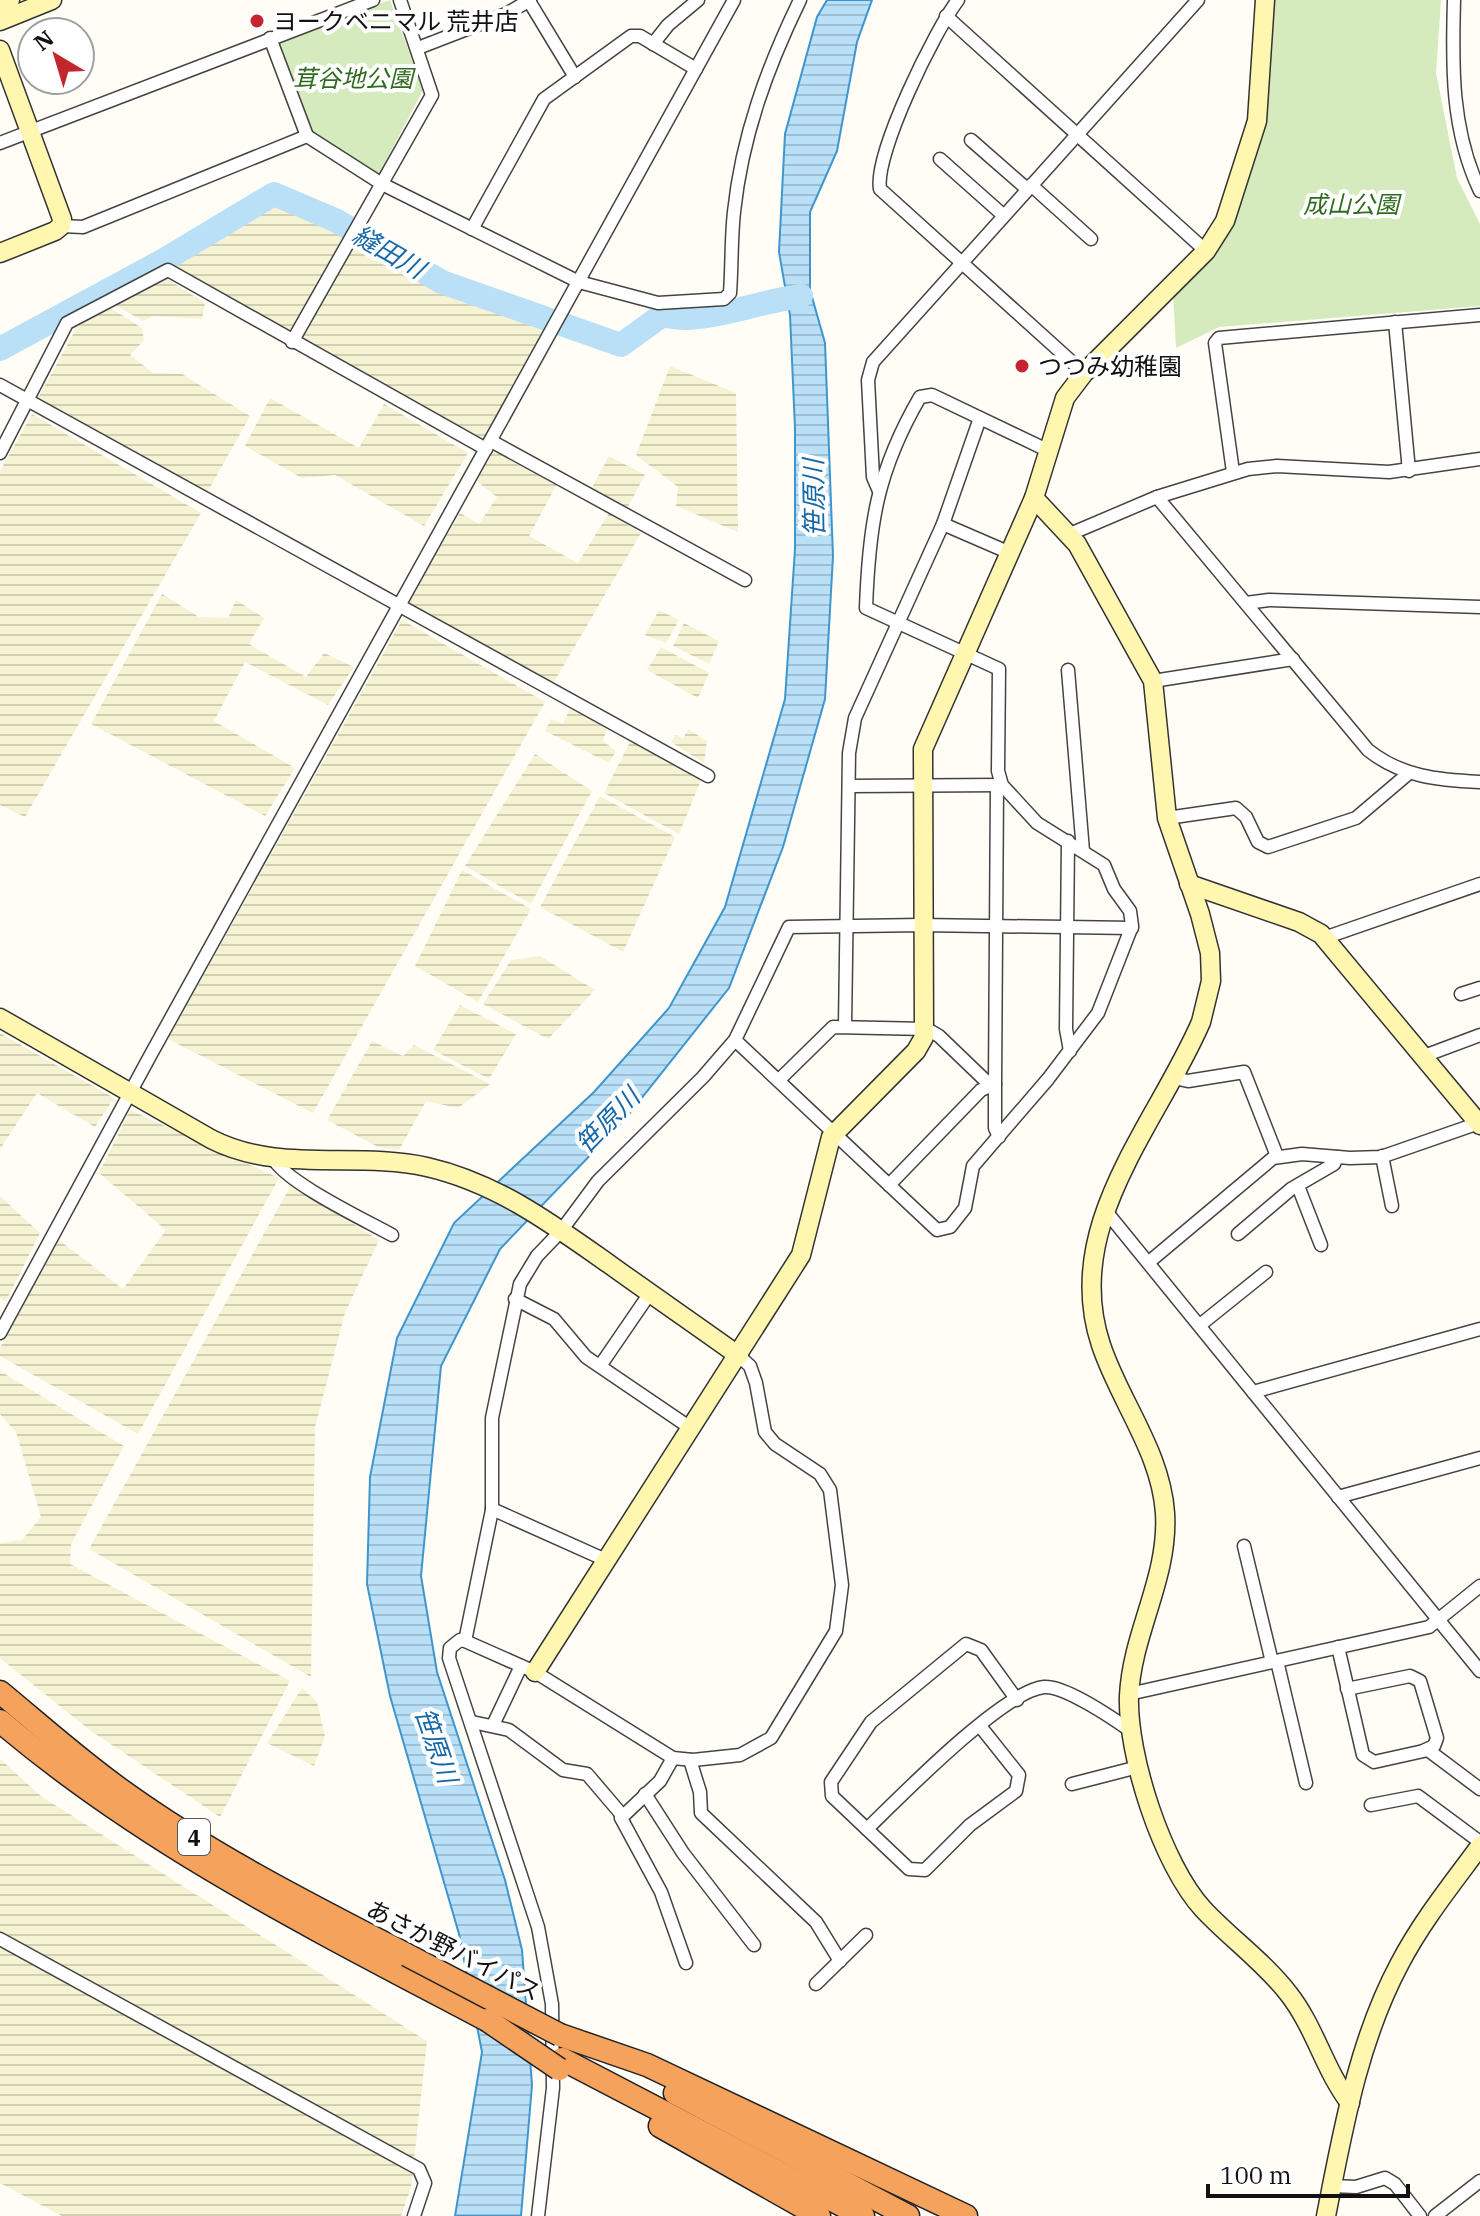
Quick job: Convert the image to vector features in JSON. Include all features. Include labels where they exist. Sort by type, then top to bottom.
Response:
[{"type":"highway","name":"あさか野バイパス","points":[[0,1692],[125,1793],[279,1889],[908,2216]]},
{"type":"highway","name":"あさか野バイパス","points":[[0,1721],[36,1752],[170,1847],[270,1905],[487,2020],[560,2064],[863,2216]]},
{"type":"highway","points":[[560,2035],[647,2065],[966,2216]]},
{"type":"highway","points":[[560,2064],[819,2216]]},
{"type":"street","points":[[0,4],[10,0]]},
{"type":"street","points":[[0,21],[52,0]]},
{"type":"street","points":[[0,143],[373,0]]},
{"type":"street","points":[[292,342],[432,95],[400,0]]},
{"type":"street","points":[[418,48],[506,14],[530,0],[575,77]]},
{"type":"street","points":[[653,44],[668,25],[698,0]]},
{"type":"street","points":[[270,38],[307,136],[382,184],[579,282],[658,303],[719,300],[730,293],[733,215],[748,130],[773,59],[800,0]]},
{"type":"street","points":[[958,0],[946,16],[897,121],[879,182],[884,194],[1084,373]]},
{"type":"street","points":[[493,1725],[528,1669],[608,1561],[801,1255],[824,1154],[834,1133],[916,1051],[924,1037],[921,925],[923,749],[1034,498],[1065,398],[1084,373],[1206,251],[1225,221],[1251,148],[1260,98],[1265,0]]},
{"type":"street","points":[[1454,0],[1455,104],[1476,168],[1480,191]]},
{"type":"street","points":[[0,1333],[732,1]]},
{"type":"street","points":[[879,491],[873,477],[870,446],[869,371],[899,330],[1078,134],[1193,2]]},
{"type":"street","points":[[946,16],[1206,251]]},
{"type":"street","points":[[472,229],[541,102],[631,36],[653,44],[696,69]]},
{"type":"street","points":[[0,50],[62,210],[61,226]]},
{"type":"street","points":[[0,253],[61,226],[83,227],[307,136]]},
{"type":"street","points":[[971,140],[1091,239]]},
{"type":"street","points":[[940,159],[1003,215]]},
{"type":"street","points":[[0,453],[29,402],[67,323],[168,270],[292,342],[745,580]]},
{"type":"street","points":[[1233,472],[1217,339],[1480,315]]},
{"type":"street","points":[[1395,322],[1409,471]]},
{"type":"street","points":[[0,385],[708,776]]},
{"type":"street","points":[[999,1137],[995,1128],[992,1084],[1000,672],[996,666],[866,608],[869,534],[879,491],[906,419],[920,397],[932,395],[1047,450]]},
{"type":"street","points":[[845,1026],[849,753],[855,718],[943,524],[980,418]]},
{"type":"street","points":[[1070,534],[1157,497],[1233,472],[1277,466],[1409,471],[1480,459]]},
{"type":"street","points":[[1157,497],[1358,740],[1378,757],[1409,773],[1480,782]]},
{"type":"street","points":[[1034,498],[1070,534],[1153,681],[1167,818],[1208,942],[1211,981],[1201,1022],[1105,1210],[1092,1251],[1093,1315],[1102,1349],[1157,1472],[1165,1517],[1161,1573],[1133,1666],[1129,1694],[1131,1731],[1138,1767],[1170,1859],[1185,1886],[1203,1909],[1269,1970],[1290,1995],[1315,2035],[1329,2071],[1350,2103]]},
{"type":"street","points":[[943,524],[1010,553]]},
{"type":"street","points":[[1246,603],[1269,600],[1480,607]]},
{"type":"street","points":[[1153,681],[1293,659]]},
{"type":"street","points":[[1068,670],[1083,851]]},
{"type":"street","points":[[1167,818],[1236,808],[1246,817],[1258,842],[1268,847],[1356,818],[1409,773]]},
{"type":"street","points":[[735,1040],[780,1079],[934,1228],[950,1227],[965,1208],[973,1166],[1098,1013],[1132,928],[1130,911],[1114,889],[1107,868],[1037,823],[999,785],[849,786]]},
{"type":"street","points":[[1068,841],[1066,1029],[1070,1051]]},
{"type":"street","points":[[1149,1262],[1277,1156],[1382,1156],[1479,1124],[1324,938],[1299,922],[1189,884]]},
{"type":"street","points":[[1324,938],[1480,884]]},
{"type":"street","points":[[465,1641],[492,1509],[492,1418],[515,1299],[530,1266],[598,1181],[703,1077],[735,1040],[789,927],[1132,928]]},
{"type":"street","points":[[1461,994],[1480,988]]},
{"type":"street","points":[[0,1018],[220,1143],[273,1158],[379,1160],[428,1167],[490,1188],[561,1231],[739,1356],[750,1366],[756,1383],[765,1432],[775,1444],[820,1474],[830,1490],[842,1585],[836,1631],[771,1738],[740,1755],[690,1760],[673,1758],[528,1669],[465,1641],[455,1642],[449,1658],[538,1927],[552,2004],[553,2088],[538,2216]]},
{"type":"street","points":[[780,1079],[827,1030],[845,1026],[922,1028],[939,1036],[992,1084]]},
{"type":"street","points":[[1424,1056],[1480,1035]]},
{"type":"street","points":[[1174,1078],[1188,1081],[1244,1072],[1277,1156]]},
{"type":"street","points":[[889,1185],[992,1084]]},
{"type":"street","points":[[1382,1156],[1392,1206]]},
{"type":"street","points":[[1238,1234],[1298,1186],[1334,1164],[1337,1157]]},
{"type":"street","points":[[273,1158],[278,1166],[319,1194],[392,1235]]},
{"type":"street","points":[[1298,1186],[1321,1245]]},
{"type":"street","points":[[1105,1210],[1480,1671]]},
{"type":"street","points":[[1200,1325],[1266,1272]]},
{"type":"street","points":[[600,1366],[650,1293]]},
{"type":"street","points":[[515,1299],[554,1319],[580,1351],[692,1429]]},
{"type":"street","points":[[1253,1392],[1480,1329]]},
{"type":"street","points":[[1338,1497],[1480,1458]]},
{"type":"street","points":[[492,1509],[608,1561]]},
{"type":"street","points":[[1244,1546],[1306,1783]]},
{"type":"street","points":[[1129,1694],[1429,1627],[1480,1586]]},
{"type":"street","points":[[980,1726],[1019,1775],[1014,1793],[970,1825],[925,1870],[909,1869],[832,1796],[830,1786],[871,1722],[899,1696],[969,1644],[981,1650],[1017,1700]]},
{"type":"street","points":[[1338,1647],[1347,1689],[1363,1755],[1374,1762],[1434,1746],[1437,1738],[1420,1681],[1410,1676],[1347,1689]]},
{"type":"street","points":[[867,1829],[980,1726],[1034,1690],[1052,1688],[1131,1731]]},
{"type":"street","points":[[472,1722],[514,1732],[563,1770],[587,1774],[622,1815],[661,1892],[686,1963]]},
{"type":"street","points":[[1425,1750],[1480,1789]]},
{"type":"street","points":[[622,1815],[660,1781],[673,1758]]},
{"type":"street","points":[[690,1760],[700,1792],[701,1813],[816,1922],[840,1961]]},
{"type":"street","points":[[1072,1784],[1138,1767]]},
{"type":"street","points":[[645,1794],[683,1853],[754,1945]]},
{"type":"street","points":[[1326,2216],[1366,2041],[1395,1972],[1422,1925],[1480,1844],[1418,1796],[1371,1805]]},
{"type":"street","points":[[816,1984],[866,1935]]},
{"type":"street","points":[[0,1939],[419,2169],[425,2183],[414,2216]]},
{"type":"street","points":[[1332,2186],[1356,2187],[1385,2178],[1395,2184],[1420,2216]]},
{"type":"street","points":[[1435,2216],[1480,2181]]},
{"type":"shaded area","points":[[273,199],[347,235],[291,335],[164,264]]},
{"type":"shaded area","points":[[357,239],[429,284],[548,326],[484,441],[299,340]]},
{"type":"shaded area","points":[[166,278],[205,303],[202,319],[154,316],[143,321],[115,305]]},
{"type":"shaded area","points":[[111,308],[142,328],[144,340],[130,355],[153,373],[182,374],[250,416],[207,493],[37,400],[77,327]]},
{"type":"shaded area","points":[[670,366],[736,393],[738,532],[676,506],[678,487],[636,455]]},
{"type":"shaded area","points":[[270,398],[359,448],[384,404],[468,453],[424,526],[335,475],[302,478],[245,446]]},
{"type":"shaded area","points":[[32,414],[201,513],[25,817],[0,805],[0,471]]},
{"type":"shaded area","points":[[494,449],[557,484],[529,536],[578,563],[609,513],[641,533],[554,682],[406,606],[460,513],[479,524],[497,497],[474,479]]},
{"type":"shaded area","points":[[609,456],[645,475],[626,510],[590,491]]},
{"type":"shaded area","points":[[162,594],[199,617],[228,618],[236,600],[264,618],[249,644],[306,677],[324,653],[354,667],[328,705],[245,662],[214,721],[295,768],[265,816],[91,724]]},
{"type":"shaded area","points":[[659,610],[679,620],[666,643],[645,635]]},
{"type":"shaded area","points":[[402,620],[545,702],[313,1113],[168,1039]]},
{"type":"shaded area","points":[[684,623],[719,641],[709,664],[673,646]]},
{"type":"shaded area","points":[[661,647],[709,673],[698,698],[647,670]]},
{"type":"shaded area","points":[[570,708],[607,728],[603,741],[616,751],[609,763],[545,731],[551,719],[563,724]]},
{"type":"shaded area","points":[[688,729],[707,741],[704,763],[671,742],[676,735],[683,739]]},
{"type":"shaded area","points":[[631,740],[701,780],[679,834],[604,793]]},
{"type":"shaded area","points":[[535,754],[592,791],[531,904],[465,866]]},
{"type":"shaded area","points":[[600,796],[675,837],[623,952],[540,907]]},
{"type":"shaded area","points":[[462,870],[531,909],[478,1002],[415,966]]},
{"type":"shaded area","points":[[540,956],[595,990],[548,1039],[483,1004],[511,960]]},
{"type":"shaded area","points":[[460,1005],[516,1034],[489,1079],[433,1050]]},
{"type":"shaded area","points":[[0,1033],[114,1098],[95,1127],[37,1093],[0,1149]]},
{"type":"shaded area","points":[[372,1041],[403,1056],[414,1045],[490,1084],[458,1108],[426,1101],[399,1150],[378,1147],[327,1120]]},
{"type":"shaded area","points":[[130,1110],[279,1178],[138,1434],[0,1356],[0,1348],[59,1240],[123,1289],[166,1230],[99,1173]]},
{"type":"shaded area","points":[[291,1185],[379,1240],[345,1313],[315,1427],[311,1677],[89,1549]]},
{"type":"shaded area","points":[[0,1196],[40,1233],[6,1301],[0,1298]]},
{"type":"shaded area","points":[[0,1371],[124,1446],[71,1544],[70,1564],[290,1681],[220,1817],[91,1731],[0,1658],[0,1543],[22,1540],[41,1517],[16,1432],[0,1414]]},
{"type":"shaded area","points":[[302,1688],[317,1702],[325,1736],[314,1766],[267,1743]]},
{"type":"shaded area","points":[[0,1759],[41,1796],[427,2041],[411,2188],[401,2216],[62,2216],[0,2183]]},
{"type":"green space","name":"茸谷地公園","points":[[390,0],[423,90],[378,176],[309,134],[275,41]]},
{"type":"green space","name":"成山公園","points":[[1271,0],[1441,0],[1436,73],[1457,178],[1480,224],[1480,306],[1219,327],[1176,348],[1173,294],[1224,239],[1267,103]]},
{"type":"water","name":"笹原川","points":[[827,0],[872,0],[857,42],[837,151],[810,212],[810,290],[825,343],[833,556],[825,699],[783,847],[729,988],[625,1119],[500,1249],[441,1366],[421,1576],[437,1672],[505,1880],[522,1950],[532,2085],[521,2216],[455,2216],[482,2052],[459,1934],[390,1696],[367,1584],[370,1477],[397,1338],[454,1223],[594,1092],[669,1008],[725,907],[785,699],[795,549],[795,428],[790,315],[779,252],[785,134],[817,17]]},
{"type":"waterway","name":"縫田川","points":[[0,349],[164,260],[274,194],[335,220],[442,282],[621,345],[661,316],[701,317],[801,296]]},
{"type":"place","name":"ヨークベニマル 荒井店","points":[[257,21]]},
{"type":"place","name":"つつみ幼稚園","points":[[1022,366]]}]
